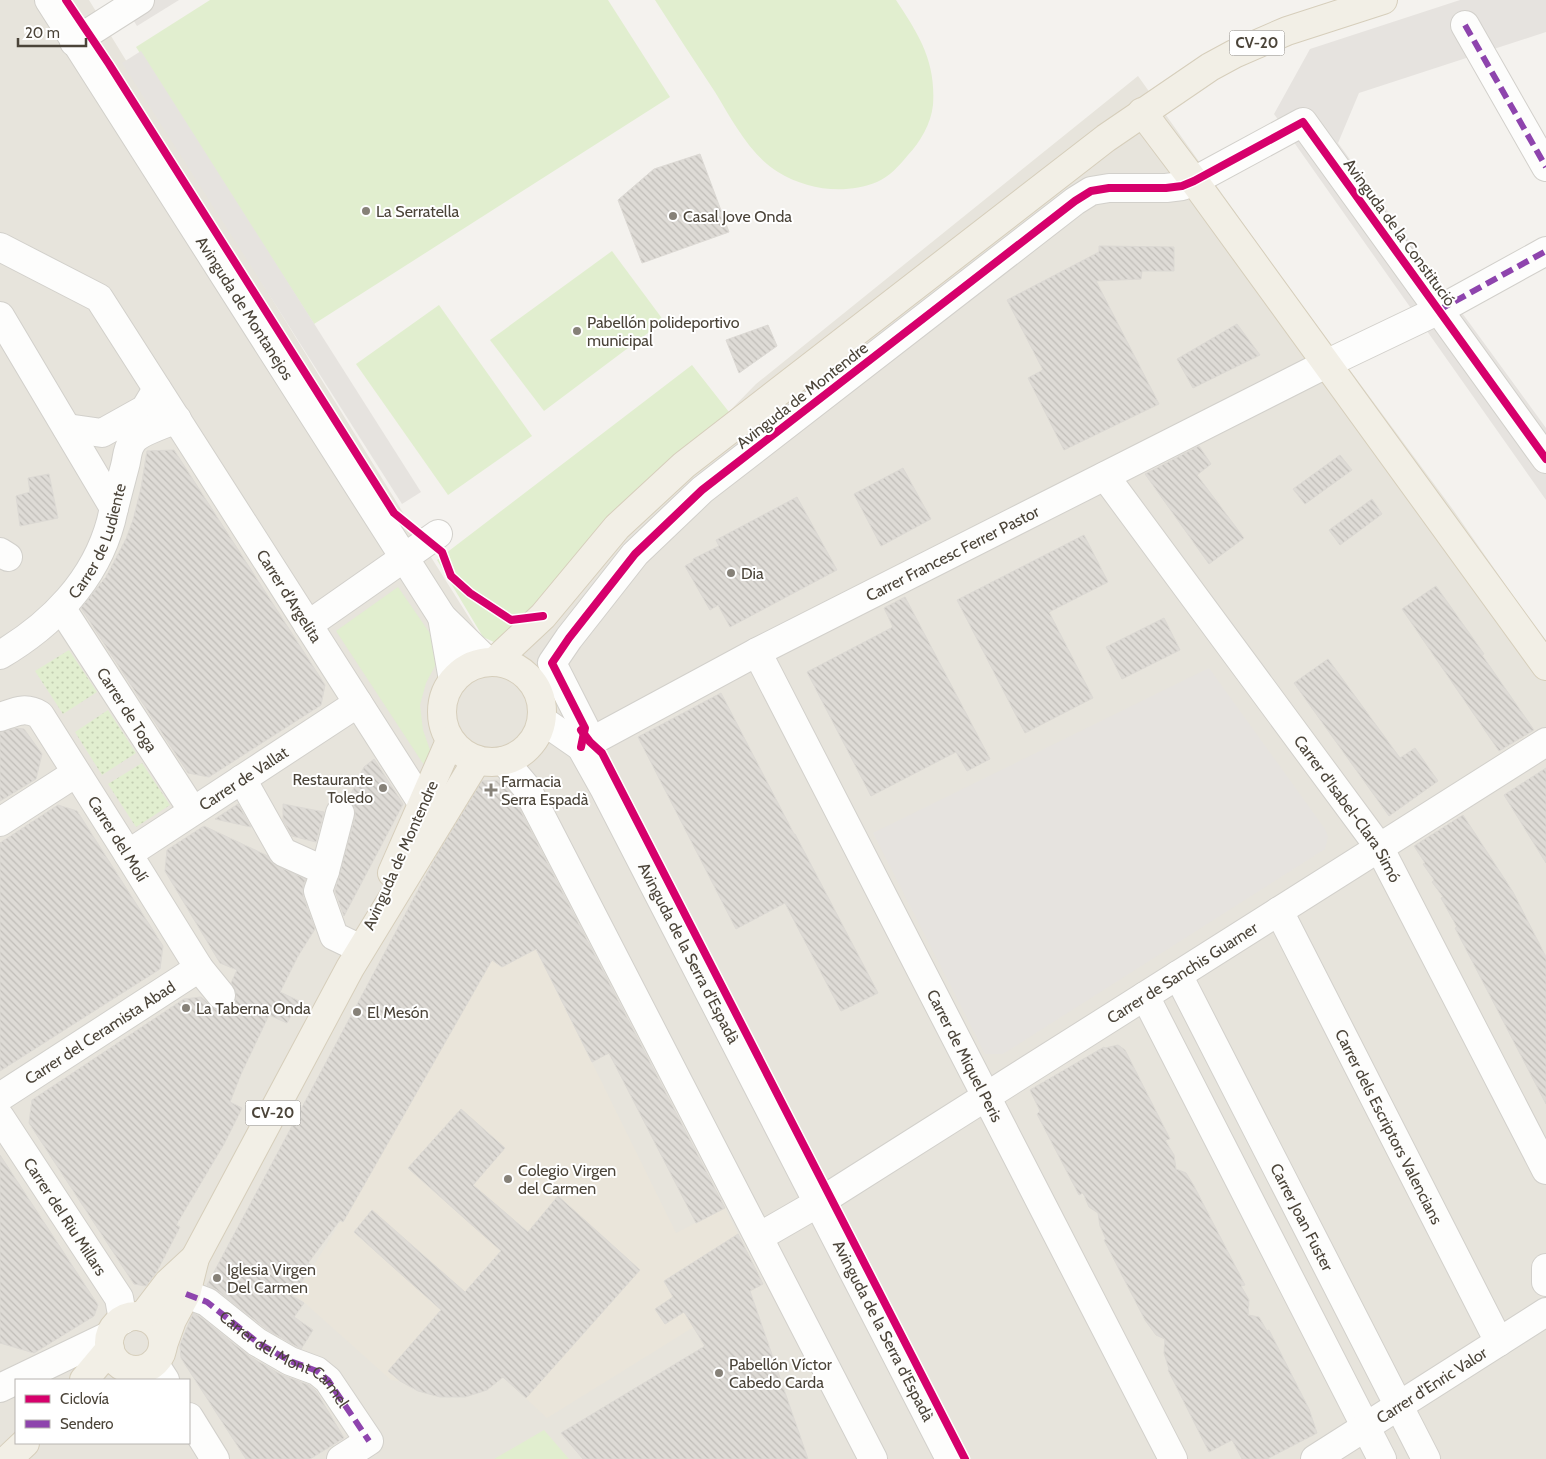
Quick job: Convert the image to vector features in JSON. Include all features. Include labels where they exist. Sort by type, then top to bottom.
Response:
[{"type":"main road","name":"CV-20","points":[[1142,112],[1210,67],[1259,42],[1330,16],[1383,0]]},
{"type":"main road","points":[[1142,112],[1546,664]]},
{"type":"main road","name":"Avinguda de Montendre","points":[[491,662],[544,616],[617,527],[684,465],[1142,112]]},
{"type":"main road","name":"Avinguda de Montendre","points":[[523,673],[544,616]]},
{"type":"main road","name":"CV-20","points":[[453,680],[463,671],[475,665],[491,662]]},
{"type":"main road","points":[[453,680],[445,694],[442,710],[443,726],[450,741],[462,753],[477,760],[491,763],[518,756],[530,746],[538,734],[542,720],[541,702],[535,686],[523,673],[509,665],[491,662]]},
{"type":"main road","name":"Avinguda de Montendre","points":[[355,958],[450,741]]},
{"type":"main road","name":"Avinguda de Montendre","points":[[161,1363],[172,1320],[186,1294],[195,1258],[355,958],[477,760]]},
{"type":"main road","name":"Avinguda de Montendre","points":[[85,1379],[119,1345],[168,1283],[195,1258]]},
{"type":"main road","points":[[149,1320],[160,1331],[161,1363],[140,1370],[132,1370],[119,1345],[149,1320]]},
{"type":"main road","points":[[8,1459],[24,1444]]},
{"type":"street","name":"Avinguda de Montanejos","points":[[49,0],[442,617],[491,662]]},
{"type":"street","points":[[74,42],[140,0]]},
{"type":"street","points":[[1465,25],[1546,167]]},
{"type":"street","name":"Avinguda de la Constitució","points":[[1194,181],[1303,122],[1546,459]]},
{"type":"street","name":"Avinguda de Montendre","points":[[581,747],[585,728],[552,663],[569,638],[635,554],[663,526],[702,490],[1075,201],[1091,191],[1100,189],[1166,188],[1182,186],[1194,181]]},
{"type":"street","name":"Carrer d'Argelita","points":[[0,247],[99,298],[422,803]]},
{"type":"street","points":[[1439,310],[1546,252]]},
{"type":"street","name":"Avinguda de la Constitució","points":[[1326,364],[1439,310]]},
{"type":"street","points":[[0,316],[114,508]]},
{"type":"street","name":"Carrer Francesc Ferrer Pastor","points":[[581,747],[757,652],[1326,364]]},
{"type":"street","points":[[72,436],[102,433],[145,408],[157,389]]},
{"type":"street","points":[[72,436],[131,443],[149,430],[177,419]]},
{"type":"street","name":"Carrer de Ludiente","points":[[0,655],[40,628],[62,609],[96,559],[108,530],[131,443]]},
{"type":"street","name":"Carrer d'Isabel-Clara Simó","points":[[1105,476],[1379,847],[1546,1170]]},
{"type":"street","points":[[308,625],[438,534]]},
{"type":"street","name":"Carrer de Toga","points":[[62,609],[193,812]]},
{"type":"street","name":"Avinguda de Montanejos","points":[[442,617],[453,680]]},
{"type":"street","name":"Carrer de Miquel Peris","points":[[757,652],[1173,1459]]},
{"type":"street","name":"Carrer de Vallat","points":[[128,854],[358,703]]},
{"type":"street","name":"Carrer del Molí","points":[[0,717],[22,710],[32,710],[40,715],[199,968],[221,995]]},
{"type":"street","name":"Avinguda de la Serra d'Espadà","points":[[542,720],[581,747],[610,799],[950,1459]]},
{"type":"street","name":"Carrer de Sanchis Guarner","points":[[818,1203],[1546,742]]},
{"type":"street","points":[[504,761],[526,788],[872,1459]]},
{"type":"street","points":[[0,822],[76,773]]},
{"type":"street","points":[[242,779],[283,852],[325,871]]},
{"type":"street","points":[[340,813],[318,891],[334,936],[355,958]]},
{"type":"street","name":"Carrer dels Escriptors Valencians","points":[[1279,911],[1498,1342]]},
{"type":"street","name":"Carrer del Ceramista Abad","points":[[0,1097],[199,968]]},
{"type":"street","name":"Carrer Joan Fuster","points":[[1178,975],[1426,1459]]},
{"type":"street","points":[[1145,996],[1382,1459]]},
{"type":"street","name":"Carrer del Riu Millars","points":[[0,1117],[119,1298],[119,1345]]},
{"type":"street","points":[[759,1237],[818,1203]]},
{"type":"street","points":[[1546,1268],[1546,1282]]},
{"type":"street","name":"Carrer del Mont Carmel","points":[[186,1294],[207,1302],[257,1342],[290,1361],[317,1372],[328,1380],[369,1441],[340,1459]]},
{"type":"street","name":"Carrer d'Enric Valor","points":[[1315,1459],[1546,1312]]},
{"type":"street","points":[[25,1379],[119,1345]]},
{"type":"street","points":[[0,1388],[15,1383]]},
{"type":"street","points":[[190,1419],[215,1459]]},
{"type":"shaded area","points":[[0,0],[89,0],[402,511],[492,654],[756,384],[1138,76],[1290,289],[1454,511],[1546,643],[1546,1459],[0,1459]]},
{"type":"shaded area","points":[[121,0],[179,0],[137,26]]},
{"type":"shaded area","points":[[1460,0],[1546,0],[1546,32],[1359,93],[1338,143],[1546,428],[1546,500],[1274,114],[1310,49]]},
{"type":"shaded area","points":[[141,51],[421,492],[402,504],[122,63]]},
{"type":"shaded area","points":[[1209,668],[1325,829],[1328,837],[1325,849],[1003,1054],[985,1054],[873,833]]},
{"type":"shaded area","name":"Colegio Virgen del Carmen","points":[[536,949],[676,1233],[725,1208],[763,1284],[547,1418],[503,1377],[488,1390],[465,1397],[440,1397],[418,1391],[400,1381],[391,1380],[296,1295],[370,1173],[492,960],[502,967]]},
{"type":"green space","name":"La Serratella","points":[[210,0],[608,0],[670,97],[314,324],[136,47]]},
{"type":"green space","points":[[655,0],[896,0],[919,37],[929,62],[932,75],[933,105],[927,126],[917,144],[901,163],[890,174],[877,182],[852,188],[826,189],[814,187],[789,178],[768,165],[750,147]]},
{"type":"green space","name":"Pabellón polideportivo municipal","points":[[612,251],[664,321],[544,411],[490,340]]},
{"type":"green space","points":[[439,305],[532,436],[448,495],[356,364]]},
{"type":"green space","points":[[692,365],[729,412],[609,516],[498,644],[483,637],[437,560]]},
{"type":"green space","points":[[398,587],[438,645],[436,664],[426,683],[420,705],[423,730],[431,753],[425,765],[336,631]]},
{"type":"green space","points":[[69,650],[97,692],[63,714],[35,671]]},
{"type":"green space","points":[[108,710],[136,753],[102,775],[75,732]]},
{"type":"green space","points":[[142,763],[170,805],[136,827],[108,784]]},
{"type":"green space","points":[[544,1430],[569,1459],[494,1459]]},
{"type":"building","name":"Casal Jove Onda","points":[[700,154],[729,232],[642,263],[618,200],[654,169]]},
{"type":"building","points":[[1099,246],[1174,247],[1174,271],[1142,271],[1141,279],[1096,281],[1159,404],[1064,450],[1028,378],[1043,370],[1007,300],[1099,252]]},
{"type":"building","points":[[1237,324],[1260,355],[1193,388],[1177,359]]},
{"type":"building","points":[[768,325],[777,346],[739,373],[726,340]]},
{"type":"building","points":[[1199,446],[1211,464],[1197,475],[1244,538],[1209,564],[1145,474]]},
{"type":"building","points":[[174,450],[325,685],[321,705],[209,777],[188,773],[81,608],[106,577],[126,539],[141,488],[147,451]]},
{"type":"building","points":[[1340,455],[1352,470],[1305,504],[1293,489]]},
{"type":"building","points":[[903,468],[931,519],[881,546],[854,494]]},
{"type":"building","points":[[49,474],[58,518],[20,526],[16,496],[30,492],[28,478]]},
{"type":"building","points":[[797,497],[837,570],[730,627],[718,605],[710,610],[685,566],[694,561],[693,559],[719,546],[716,540]]},
{"type":"building","points":[[1372,499],[1382,514],[1340,545],[1329,530]]},
{"type":"building","points":[[1084,535],[1108,582],[1049,612],[1093,698],[1025,733],[957,600]]},
{"type":"building","points":[[1436,586],[1534,730],[1499,751],[1402,609]]},
{"type":"building","points":[[905,597],[990,759],[967,771],[956,752],[871,796],[807,672],[893,627],[884,608]]},
{"type":"building","points":[[1164,618],[1180,650],[1122,679],[1106,647]]},
{"type":"building","points":[[1328,659],[1400,758],[1415,748],[1438,781],[1389,816],[1294,683]]},
{"type":"building","points":[[721,693],[878,993],[841,1011],[785,903],[736,929],[638,737]]},
{"type":"building","points":[[15,728],[24,729],[42,754],[36,779],[0,801],[0,732]]},
{"type":"building","points":[[374,759],[403,804],[344,916],[335,891],[355,817],[355,808],[348,800],[364,767]]},
{"type":"building","points":[[1546,768],[1546,863],[1504,795]]},
{"type":"building","points":[[500,780],[513,796],[725,1208],[696,1223],[609,1053],[592,1062],[536,949],[502,967],[492,960],[343,1222],[340,1220],[308,1263],[312,1266],[292,1296],[304,1303],[294,1317],[313,1330],[301,1349],[266,1329],[217,1290],[207,1285],[438,853],[482,781]]},
{"type":"building","points":[[238,804],[251,827],[215,819]]},
{"type":"building","points":[[283,804],[324,812],[316,842],[292,836],[283,820]]},
{"type":"building","points":[[58,805],[77,811],[163,946],[160,969],[0,1071],[0,843]]},
{"type":"building","points":[[1463,815],[1513,892],[1546,957],[1546,1104],[1455,928],[1457,927],[1441,898],[1443,897],[1432,882],[1434,880],[1414,846]]},
{"type":"building","points":[[204,826],[268,856],[277,866],[306,879],[303,886],[303,896],[315,929],[298,956],[280,992],[299,1001],[287,1023],[269,1015],[230,1102],[242,1108],[224,1144],[176,1225],[180,1227],[156,1273],[146,1286],[134,1284],[29,1123],[32,1100],[184,999],[201,997],[215,1009],[223,1010],[230,1007],[235,1001],[236,992],[231,983],[237,970],[220,963],[165,871],[167,850]]},
{"type":"building","points":[[1118,1045],[1125,1050],[1170,1139],[1165,1140],[1174,1155],[1176,1169],[1186,1173],[1194,1186],[1245,1285],[1241,1286],[1249,1300],[1248,1315],[1259,1317],[1267,1331],[1269,1330],[1309,1409],[1317,1433],[1267,1459],[1242,1459],[1232,1440],[1209,1452],[1168,1370],[1164,1353],[1165,1339],[1156,1335],[1145,1320],[1104,1240],[1106,1239],[1100,1226],[1098,1213],[1089,1207],[1083,1193],[1079,1195],[1037,1114],[1040,1111],[1030,1090],[1104,1047]]},
{"type":"building","points":[[461,1109],[505,1148],[473,1185],[528,1232],[558,1196],[640,1270],[526,1398],[503,1377],[487,1390],[465,1397],[440,1397],[418,1391],[400,1381],[388,1371],[441,1310],[354,1232],[372,1210],[465,1292],[501,1251],[408,1168]]},
{"type":"building","points":[[0,1155],[98,1305],[94,1316],[34,1353],[0,1343]]},
{"type":"building","name":"Pabellón Víctor Cabedo Carda","points":[[738,1234],[763,1284],[750,1291],[808,1459],[583,1459],[561,1433],[705,1346],[684,1312],[665,1324],[655,1309],[673,1297],[664,1281]]},
{"type":"building","points":[[193,1313],[249,1356],[282,1375],[309,1385],[316,1391],[344,1438],[310,1459],[246,1459],[181,1358],[180,1345]]},
{"type":"marked path","points":[[1465,25],[1546,167]]},
{"type":"marked path","points":[[1439,310],[1546,251]]},
{"type":"marked path","points":[[186,1294],[207,1302],[257,1342],[290,1361],[317,1371],[328,1380],[369,1441]]},
{"type":"cycle path","points":[[66,0],[109,64],[394,513],[442,552],[451,576],[470,593],[511,620],[543,616]]},
{"type":"cycle path","points":[[581,747],[585,728],[552,663],[569,638],[635,554],[702,490],[1075,201],[1091,191],[1109,188],[1166,188],[1182,186],[1303,122],[1546,459]]},
{"type":"cycle path","points":[[581,730],[602,753],[965,1459]]},
{"type":"place","name":"La Serratella","points":[[366,211]]},
{"type":"place","name":"Casal Jove Onda","points":[[673,216]]},
{"type":"place","name":"Pabellón polideportivo municipal","points":[[577,331]]},
{"type":"place","name":"Dia","points":[[731,573]]},
{"type":"place","name":"Restaurante Toledo","points":[[383,788]]},
{"type":"place","name":"Farmacia Serra Espadà","points":[[491,790]]},
{"type":"place","name":"La Taberna Onda","points":[[186,1008]]},
{"type":"place","name":"El Mesón","points":[[357,1012]]},
{"type":"place","name":"Colegio Virgen del Carmen","points":[[508,1179]]},
{"type":"place","name":"Iglesia Virgen Del Carmen","points":[[217,1278]]},
{"type":"place","name":"Pabellón Víctor Cabedo Carda","points":[[719,1373]]}]
